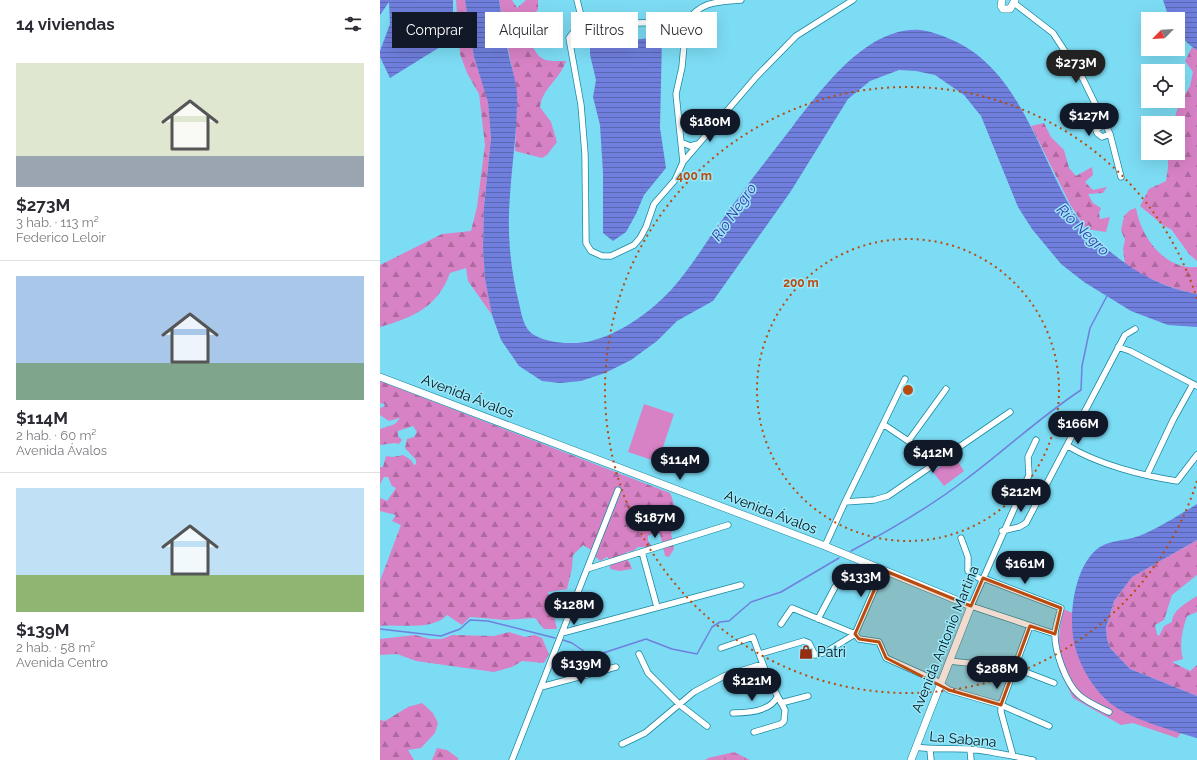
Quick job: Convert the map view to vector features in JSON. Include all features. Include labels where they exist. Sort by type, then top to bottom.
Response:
[{"type":"street","points":[[577,0],[580,12]]},
{"type":"street","points":[[694,12],[708,3],[741,0]]},
{"type":"street","points":[[571,35],[569,38],[581,105],[585,154],[586,243],[591,252],[602,256],[611,256],[634,245],[643,233],[654,204],[675,180],[683,162],[756,77],[796,36],[853,0]]},
{"type":"street","points":[[1002,0],[1001,6],[1003,8],[1010,9],[1012,1],[1053,33],[1083,78],[1110,134],[1121,177]]},
{"type":"street","points":[[683,162],[682,143],[677,117],[676,94],[682,67],[684,48]]},
{"type":"street","points":[[1104,124],[1096,130],[1097,133],[1102,137],[1110,134]]},
{"type":"street","points":[[682,143],[690,146],[699,144]]},
{"type":"street","points":[[1002,532],[1019,527],[1026,522],[1056,464],[1068,446],[1081,416],[1118,347],[1125,335],[1135,329]]},
{"type":"street","points":[[1118,347],[1136,354],[1195,385],[1173,420],[1147,475]]},
{"type":"street","name":"Avenida Ávalos","points":[[380,377],[825,546],[971,606]]},
{"type":"street","points":[[825,546],[882,424],[905,379]]},
{"type":"street","points":[[908,440],[946,389]]},
{"type":"street","points":[[845,502],[874,500],[888,496],[1010,412]]},
{"type":"street","points":[[882,424],[938,461]]},
{"type":"street","name":"Avenida Antonio Martina","points":[[911,760],[982,579],[1029,475],[1028,457],[1036,440]]},
{"type":"street","points":[[1068,446],[1083,456],[1147,475],[1177,481],[1197,455]]},
{"type":"street","points":[[512,760],[618,490]]},
{"type":"street","points":[[587,569],[728,525]]},
{"type":"street","points":[[961,538],[968,557],[968,571],[982,579],[1061,608],[1055,634],[1062,665],[1067,678],[1079,695],[1095,706],[1109,712]]},
{"type":"street","points":[[642,552],[657,607]]},
{"type":"street","points":[[760,654],[804,641],[809,643],[815,655],[826,652],[855,634],[883,570]]},
{"type":"street","points":[[562,633],[741,585]]},
{"type":"street","points":[[818,619],[835,587]]},
{"type":"street","points":[[971,606],[1055,634]]},
{"type":"street","points":[[781,624],[792,608],[855,634],[859,639],[879,642],[886,658],[941,684],[949,690],[1001,705],[1049,726]]},
{"type":"street","points":[[1010,757],[1000,712],[1001,705],[1030,626]]},
{"type":"street","points":[[721,648],[753,636],[777,697],[785,710],[784,721],[781,724],[754,732]]},
{"type":"street","points":[[639,654],[645,671],[680,705],[707,726]]},
{"type":"street","points":[[949,661],[1015,668],[1054,683]]},
{"type":"street","points":[[622,744],[645,733],[694,692],[724,676],[763,664]]},
{"type":"street","points":[[540,687],[616,667]]},
{"type":"street","points":[[781,703],[808,696]]},
{"type":"street","points":[[733,713],[759,710],[775,701],[777,697]]},
{"type":"street","name":"La Sabana","points":[[916,747],[930,750],[949,748],[970,749],[1033,760]]},
{"type":"street","points":[[970,749],[971,760]]},
{"type":"street","points":[[930,750],[931,760]]},
{"type":"highlighted area","points":[[883,570],[971,606],[983,578],[1061,608],[1055,634],[1030,626],[1001,705],[949,690],[886,658],[879,642],[859,639],[855,634]]},
{"type":"green space","points":[[456,0],[465,0],[467,12],[457,12]]},
{"type":"green space","points":[[499,0],[512,0],[517,8],[526,0],[538,0],[538,9],[536,12],[501,12]]},
{"type":"green space","points":[[1192,47],[1197,50],[1197,261],[1189,254],[1171,229],[1164,226],[1140,206],[1149,189],[1166,181],[1168,160],[1185,160],[1185,116],[1175,116],[1178,108],[1185,108],[1185,94],[1190,86],[1193,72],[1185,61]]},
{"type":"green space","points":[[460,48],[473,48],[488,101],[491,138],[484,207],[483,247],[485,279],[492,315],[468,281],[466,268],[450,273],[445,285],[431,303],[403,320],[380,327],[380,265],[442,234],[471,231],[477,207],[485,145],[479,94],[467,73],[460,54]]},
{"type":"green space","points":[[508,48],[533,48],[544,60],[566,61],[559,74],[544,94],[540,107],[551,122],[557,142],[547,155],[542,158],[515,151],[517,95]]},
{"type":"green space","points":[[1044,123],[1051,137],[1064,150],[1069,168],[1076,176],[1092,167],[1093,175],[1085,182],[1093,190],[1107,187],[1103,193],[1088,194],[1093,203],[1101,208],[1099,213],[1100,219],[1110,217],[1106,232],[1086,229],[1071,206],[1031,126]]},
{"type":"green space","points":[[1136,208],[1143,230],[1156,250],[1174,263],[1185,267],[1197,267],[1197,294],[1160,283],[1125,264],[1123,249],[1125,240],[1121,230],[1124,216],[1130,210]]},
{"type":"green space","points":[[380,381],[670,493],[676,518],[671,533],[674,549],[669,557],[665,556],[660,534],[655,532],[648,536],[651,550],[645,547],[638,547],[633,551],[627,552],[624,555],[630,563],[632,569],[620,571],[610,569],[610,560],[607,557],[600,561],[596,557],[599,548],[591,550],[583,545],[573,555],[572,568],[567,589],[548,592],[557,629],[544,629],[535,618],[506,620],[470,617],[462,625],[447,615],[441,620],[424,625],[380,626],[380,581],[401,525],[392,521],[396,515],[380,511],[380,498],[387,501],[396,488],[392,486],[388,477],[384,477],[380,484],[380,467],[383,467],[386,456],[393,457],[403,455],[411,460],[414,465],[416,464],[416,460],[405,448],[407,439],[414,437],[417,432],[413,426],[398,431],[398,436],[402,440],[399,444],[395,443],[380,445],[380,429],[395,424],[400,418],[389,421],[380,415],[380,408],[385,406],[384,404],[380,403]]},
{"type":"green space","points":[[644,404],[674,414],[658,462],[628,452]]},
{"type":"green space","points":[[954,456],[964,471],[944,486],[933,472]]},
{"type":"green space","points":[[1197,540],[1197,575],[1172,595],[1164,620],[1155,625],[1159,636],[1164,626],[1172,622],[1178,610],[1197,596],[1197,612],[1187,616],[1182,632],[1181,648],[1183,659],[1172,662],[1190,671],[1197,665],[1197,696],[1130,669],[1110,648],[1106,628],[1114,601],[1132,577]]},
{"type":"green space","points":[[1063,609],[1073,613],[1074,639],[1097,689],[1118,708],[1181,733],[1177,738],[1133,723],[1121,725],[1073,698],[1059,670],[1058,643]]},
{"type":"green space","points":[[509,632],[525,637],[535,635],[542,638],[549,654],[544,663],[522,661],[512,667],[494,672],[416,661],[397,654],[380,655],[380,639],[415,635],[430,639],[442,639],[452,635],[494,636]]},
{"type":"green space","points":[[422,703],[433,713],[438,723],[435,733],[421,748],[408,750],[414,760],[380,760],[380,720],[385,721],[408,707]]},
{"type":"green space","points":[[437,748],[447,750],[458,758],[458,760],[432,760]]},
{"type":"green space","points":[[734,752],[750,760],[705,760],[708,758]]},
{"type":"water","points":[[380,0],[453,0],[453,12],[392,12],[392,48],[438,48],[390,78],[380,57],[380,51],[390,24],[389,2],[380,15]]},
{"type":"water","name":"Río Negro","points":[[465,0],[499,0],[501,12],[485,12],[485,48],[507,48],[516,84],[516,124],[509,209],[511,263],[523,318],[530,332],[536,336],[551,341],[569,343],[591,341],[614,333],[645,314],[678,282],[756,174],[804,111],[847,63],[864,49],[882,38],[900,32],[920,30],[935,33],[950,39],[975,53],[995,72],[1013,95],[1066,199],[1083,226],[1107,249],[1138,272],[1172,288],[1197,294],[1197,327],[1168,325],[1131,311],[1084,282],[1061,264],[1032,229],[1018,207],[981,116],[964,95],[935,75],[916,71],[899,70],[870,81],[848,99],[791,191],[713,301],[677,321],[657,341],[631,360],[605,373],[581,381],[560,383],[542,381],[519,366],[501,340],[492,315],[485,279],[483,247],[484,207],[491,138],[488,102],[473,48],[477,48],[477,12],[467,12]]},
{"type":"water","points":[[1163,0],[1197,0],[1197,50],[1185,41],[1185,12],[1167,12]]},
{"type":"water","points":[[646,38],[646,48],[662,48],[660,128],[666,168],[644,195],[626,232],[613,241],[603,233],[603,173],[600,125],[593,97],[596,80],[590,55],[590,48],[638,48],[638,39]]},
{"type":"water","points":[[1197,504],[1197,540],[1132,577],[1114,601],[1106,628],[1110,648],[1130,669],[1197,696],[1197,738],[1167,729],[1125,713],[1103,697],[1082,666],[1076,650],[1073,638],[1072,611],[1077,583],[1082,570],[1088,559],[1096,550],[1105,544],[1134,538],[1146,533]]},
{"type":"waterway","points":[[851,551],[910,518],[938,500],[980,469],[1051,411],[1081,390],[1082,366],[1090,328],[1108,294]]},
{"type":"waterway","points":[[563,640],[572,643],[588,654],[600,654],[646,639],[672,649],[697,654],[712,627],[720,622],[729,621],[751,602],[781,592],[839,558]]},
{"type":"waterway","points":[[380,629],[441,636],[460,629],[470,620],[488,621],[555,638]]},
{"type":"place","name":"Patri","points":[[806,652]]}]
